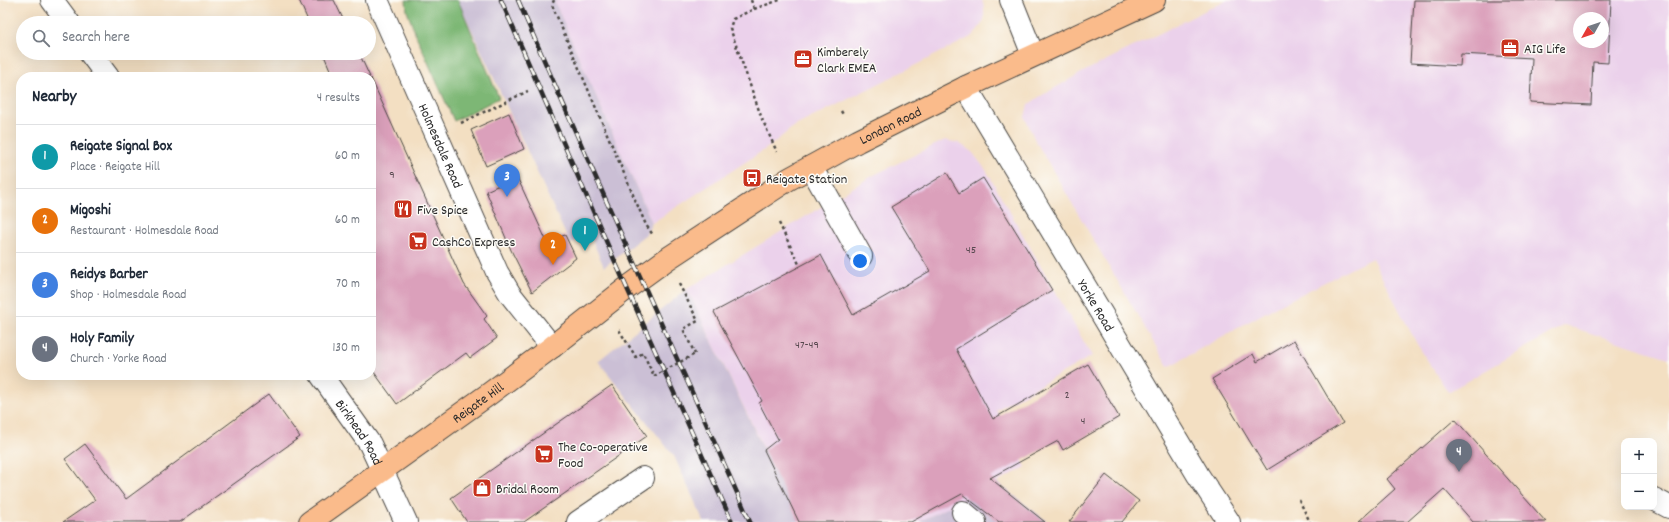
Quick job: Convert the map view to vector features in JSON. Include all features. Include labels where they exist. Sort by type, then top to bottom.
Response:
[{"type":"main road","name":"London Road","points":[[641,278],[789,179],[858,141],[1033,55],[1154,0]]},
{"type":"main road","name":"Reigate Hill","points":[[310,522],[552,347],[641,278]]},
{"type":"street","points":[[52,0],[64,16]]},
{"type":"street","name":"Holmesdale Road","points":[[377,0],[497,272],[510,294],[552,347]]},
{"type":"street","points":[[1011,0],[1033,55]]},
{"type":"street","points":[[95,60],[104,72]]},
{"type":"street","name":"Yorke Road","points":[[966,87],[1198,475],[1229,522]]},
{"type":"street","points":[[811,167],[861,256]]},
{"type":"street","name":"Birkhead Road","points":[[325,380],[370,444],[406,522]]},
{"type":"street","points":[[578,522],[643,478]]},
{"type":"street","points":[[1657,501],[1669,507]]},
{"type":"path","points":[[554,0],[552,5],[646,225],[655,237]]},
{"type":"path","points":[[751,0],[754,9]]},
{"type":"path","points":[[780,0],[754,9],[733,19],[730,28],[762,119],[789,179]]},
{"type":"path","points":[[436,135],[502,102],[528,91]]},
{"type":"path","points":[[779,223],[800,266]]},
{"type":"path","points":[[617,326],[636,357],[643,353],[654,376],[695,354],[683,329],[698,321],[677,280]]},
{"type":"path","points":[[1299,500],[1310,522]]},
{"type":"shaded area","points":[[458,0],[557,0],[555,3],[652,223],[646,234],[604,267],[590,235],[570,244]]},
{"type":"shaded area","points":[[557,0],[982,0],[984,7],[984,21],[973,36],[793,127],[770,146],[652,223],[555,3]]},
{"type":"shaded area","points":[[1226,0],[1669,0],[1669,358],[1565,325],[1448,392],[1417,344],[1372,258],[1266,312],[1168,367],[1035,140],[1025,117],[1028,105],[1039,97],[1083,72]]},
{"type":"shaded area","points":[[945,140],[959,143],[972,152],[986,170],[1092,356],[996,410],[1026,467],[919,522],[799,522],[687,289],[872,176]]},
{"type":"shaded area","points":[[687,289],[799,522],[704,522],[674,456],[598,361]]},
{"type":"shaded area","points":[[997,482],[1048,522],[919,522]]},
{"type":"green space","points":[[406,0],[458,0],[499,98],[454,121],[415,33],[407,11]]},
{"type":"building","points":[[299,0],[334,0],[342,16],[306,16]]},
{"type":"building","name":"AIG Life","points":[[1414,0],[1611,0],[1609,42],[1609,12],[1573,12],[1573,48],[1609,48],[1608,63],[1593,62],[1591,105],[1530,102],[1532,58],[1461,54],[1460,66],[1410,63]]},
{"type":"building","points":[[326,60],[362,60],[368,72],[331,72]]},
{"type":"building","points":[[376,89],[464,284],[487,316],[484,319],[497,338],[470,358],[466,353],[397,404],[376,375]]},
{"type":"building","points":[[509,113],[524,149],[486,166],[471,130]]},
{"type":"building","points":[[947,173],[959,193],[983,178],[1052,290],[956,349],[993,419],[1088,364],[1119,417],[1063,450],[1058,441],[990,478],[1045,522],[999,522],[962,494],[911,522],[799,522],[764,450],[778,439],[759,403],[762,401],[714,312],[821,255],[853,315],[930,271],[891,207]]},
{"type":"building","points":[[517,177],[547,242],[565,235],[576,258],[532,292],[511,250],[486,191]]},
{"type":"building","points":[[1294,340],[1343,423],[1267,470],[1212,379],[1253,354],[1257,362]]},
{"type":"building","points":[[612,385],[647,436],[524,522],[467,522],[451,498]]},
{"type":"building","points":[[269,394],[300,437],[180,522],[63,522],[95,500],[65,459],[85,444],[126,499]]},
{"type":"building","points":[[1455,419],[1546,522],[1473,522],[1444,489],[1407,522],[1358,522],[1395,489],[1387,479]]},
{"type":"building","points":[[1106,475],[1139,501],[1122,522],[1069,522]]},
{"type":"railway","points":[[501,0],[617,266],[732,522]]},
{"type":"railway","points":[[518,0],[546,66],[750,522]]},
{"type":"place","name":"AIG Life","points":[[1510,48]]},
{"type":"place","name":"Kimberely Clark EMEA","points":[[803,59]]},
{"type":"place","name":"Reigate Station","points":[[752,178]]},
{"type":"place","name":"Reidys Barber","points":[[507,197]]},
{"type":"place","name":"Five Spice","points":[[403,209]]},
{"type":"place","name":"CashCo Express","points":[[418,241]]},
{"type":"place","name":"Reigate Signal Box","points":[[585,251]]},
{"type":"place","name":"Migoshi","points":[[553,265]]},
{"type":"place","name":"The Co-operative Food","points":[[544,454]]},
{"type":"place","name":"Holy Family","points":[[1459,472]]},
{"type":"place","name":"Bridal Room","points":[[482,488]]}]
